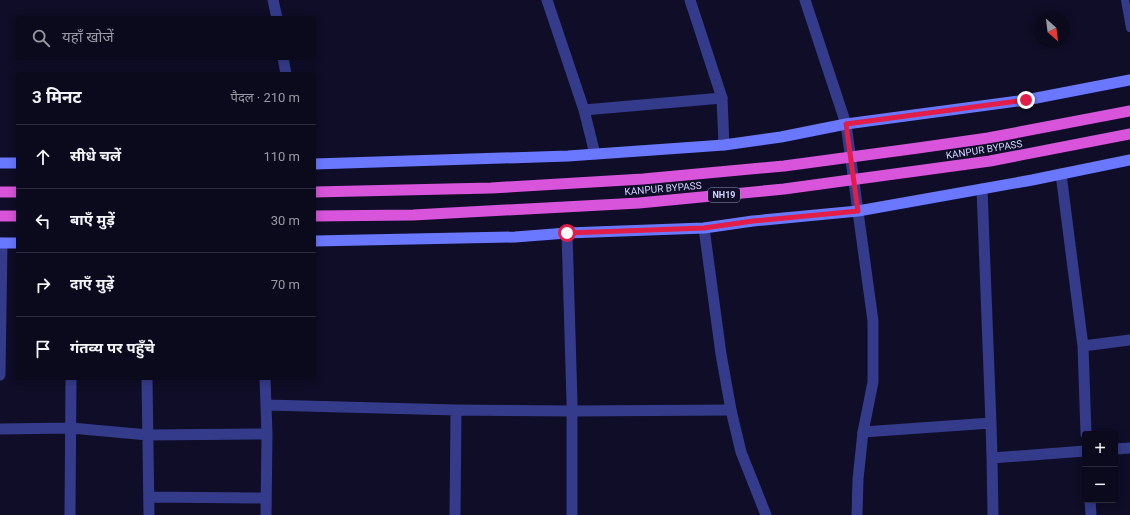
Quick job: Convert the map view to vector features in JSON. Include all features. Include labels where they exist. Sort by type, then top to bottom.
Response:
[{"type":"highway","name":"KANPUR BYPASS","points":[[316,192],[491,188],[643,179],[784,166],[988,138],[1130,112]]},
{"type":"highway","name":"KANPUR BYPASS","points":[[316,216],[413,214],[647,202],[784,188],[990,161],[1130,134]]},
{"type":"highway","points":[[0,192],[16,192]]},
{"type":"highway","points":[[0,216],[16,216]]},
{"type":"main road","points":[[316,164],[568,156],[724,145],[781,137],[846,124],[1026,100],[1130,80]]},
{"type":"main road","points":[[316,241],[515,237],[567,233],[704,228],[753,221],[858,211],[1062,174],[1130,160]]},
{"type":"main road","points":[[0,163],[16,163]]},
{"type":"main road","points":[[1,243],[16,243]]},
{"type":"street","points":[[273,0],[277,16]]},
{"type":"street","points":[[547,0],[584,110],[595,154]]},
{"type":"street","points":[[690,0],[722,98],[724,145]]},
{"type":"street","points":[[805,0],[846,124],[873,321],[873,382],[863,432],[858,479],[857,515]]},
{"type":"street","points":[[283,60],[286,72]]},
{"type":"street","points":[[584,110],[722,98]]},
{"type":"street","points":[[1062,174],[1083,346],[1086,431]]},
{"type":"street","points":[[982,189],[993,515]]},
{"type":"street","points":[[704,228],[730,410],[741,452],[766,515]]},
{"type":"street","points":[[567,233],[572,411],[572,515]]},
{"type":"street","points":[[0,375],[1,243]]},
{"type":"street","points":[[1083,346],[1130,340]]},
{"type":"street","points":[[70,515],[71,380]]},
{"type":"street","points":[[147,380],[149,515]]},
{"type":"street","points":[[265,380],[267,434],[266,515]]},
{"type":"street","points":[[266,405],[456,410],[730,410]]},
{"type":"street","points":[[455,515],[456,410]]},
{"type":"street","points":[[863,432],[990,423]]},
{"type":"street","points":[[0,429],[71,428],[148,435],[267,434]]},
{"type":"street","points":[[1118,449],[1130,448]]},
{"type":"street","points":[[992,458],[1082,451]]},
{"type":"street","points":[[149,497],[266,498]]},
{"type":"street","points":[[1090,503],[1091,515]]},
{"type":"lane","points":[[1125,0],[1130,28]]},
{"type":"route","points":[[567,233],[704,228],[753,221],[858,211],[846,124],[1026,100]]}]
